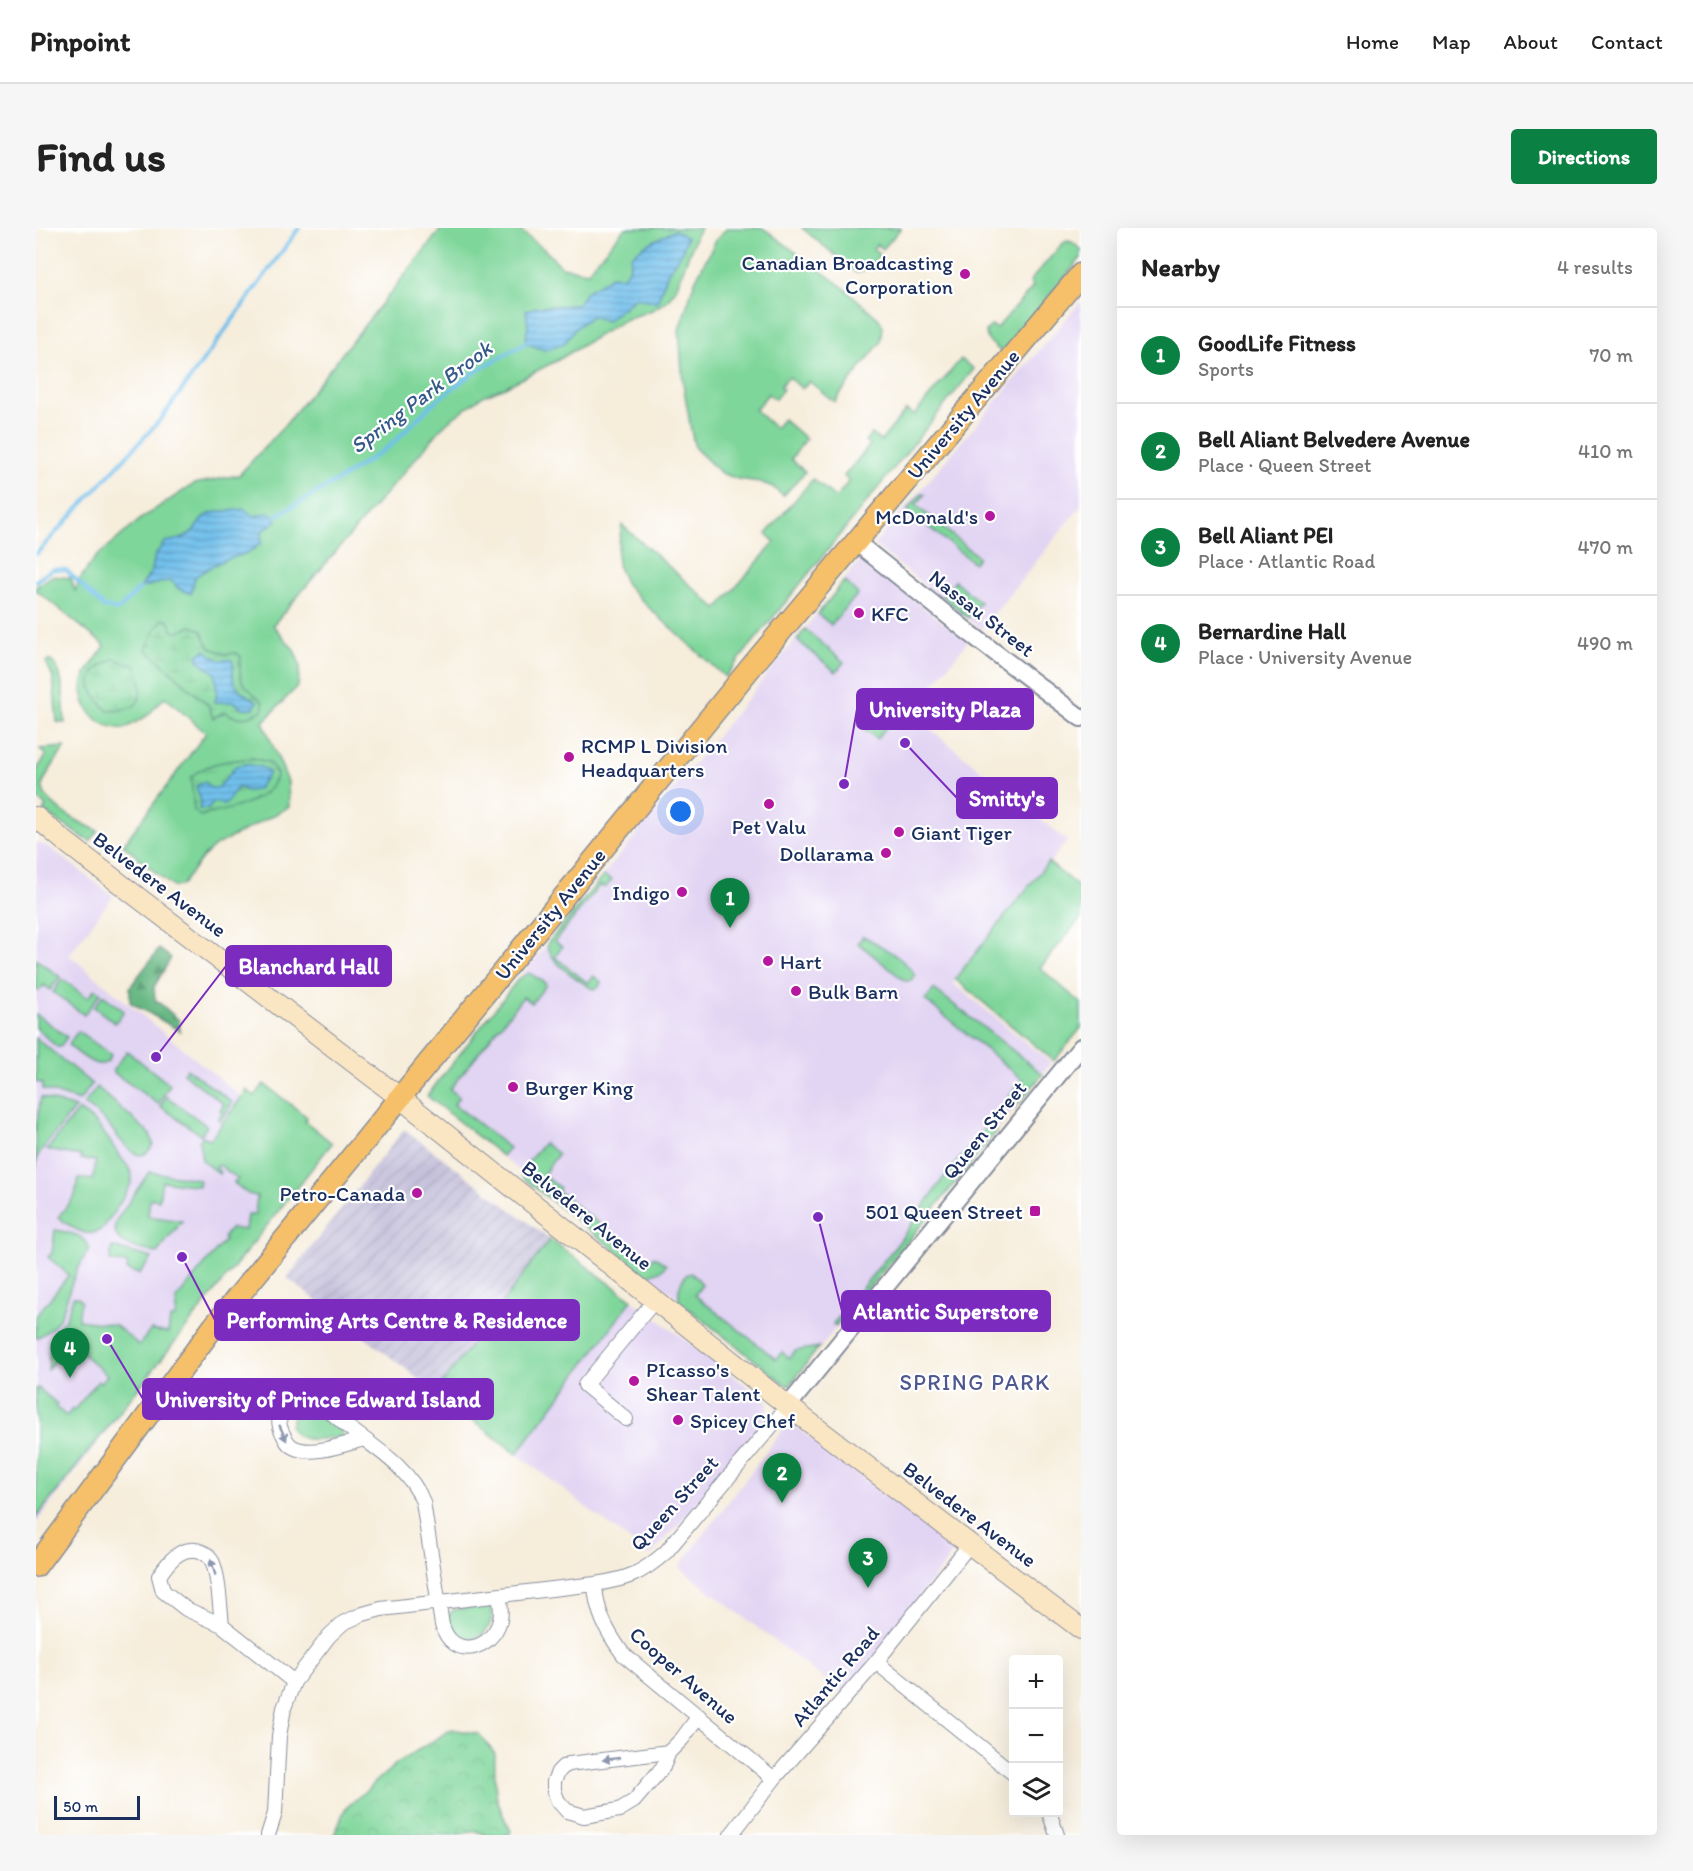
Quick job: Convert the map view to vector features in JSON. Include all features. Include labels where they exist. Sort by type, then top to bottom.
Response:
[{"type":"main road","name":"University Avenue","points":[[36,1566],[214,1326],[399,1097],[856,542],[1081,274]]},
{"type":"main road","name":"Belvedere Avenue","points":[[36,817],[399,1097],[788,1406],[1081,1629]]},
{"type":"main road","name":"Belvedere Avenue","points":[[36,831],[63,840]]},
{"type":"street","name":"Nassau Street","points":[[856,542],[1081,718]]},
{"type":"street","name":"Queen Street","points":[[268,1835],[275,1813],[279,1736],[284,1708],[294,1682],[329,1636],[344,1623],[381,1609],[595,1584],[629,1577],[648,1568],[666,1552],[788,1406],[1081,1047]]},
{"type":"street","points":[[626,1419],[585,1385],[655,1300]]},
{"type":"street","points":[[364,1439],[330,1448],[304,1450],[291,1446],[287,1441],[279,1423],[279,1416],[290,1402],[303,1401],[318,1404],[395,1462],[412,1480],[420,1492],[427,1523],[446,1636],[457,1646],[480,1645],[494,1632],[500,1620],[500,1596]]},
{"type":"street","name":"Atlantic Road","points":[[731,1835],[774,1779],[876,1662],[970,1544]]},
{"type":"street","points":[[222,1625],[215,1570],[210,1557],[199,1550],[188,1550],[168,1562],[159,1576],[163,1591],[186,1608],[222,1625],[294,1682]]},
{"type":"street","name":"Cooper Avenue","points":[[595,1584],[596,1602],[605,1625],[623,1654],[774,1779]]},
{"type":"street","points":[[876,1662],[1009,1770]]},
{"type":"street","points":[[669,1752],[569,1764],[563,1767],[554,1781],[554,1791],[558,1801],[567,1810],[584,1816],[619,1810],[634,1801],[663,1767],[669,1752],[699,1716]]},
{"type":"street","points":[[1051,1817],[1057,1835]]},
{"type":"shaded area","points":[[1081,301],[1081,506],[981,630],[874,545]]},
{"type":"shaded area","points":[[863,561],[968,641],[911,713],[1067,841],[953,983],[1051,1063],[790,1385],[786,1385],[427,1096],[519,978],[859,562]]},
{"type":"shaded area","points":[[36,842],[49,847],[113,896],[69,955],[255,1108],[319,1156],[36,1523]]},
{"type":"shaded area","points":[[404,1129],[550,1239],[436,1392],[287,1278]]},
{"type":"shaded area","points":[[632,1300],[768,1402],[767,1415],[683,1520],[650,1556],[517,1454]]},
{"type":"shaded area","points":[[789,1422],[956,1549],[845,1695],[679,1567]]},
{"type":"green space","points":[[442,228],[517,228],[562,267],[587,272],[625,228],[701,228],[696,235],[676,289],[667,301],[652,310],[624,320],[558,360],[483,396],[446,423],[273,625],[294,650],[300,665],[298,686],[263,722],[288,782],[289,807],[215,846],[202,858],[181,886],[173,887],[123,845],[206,733],[165,697],[147,716],[124,729],[115,728],[97,719],[85,703],[82,684],[88,670],[105,646],[36,590],[36,587],[52,576],[71,578],[75,591],[95,558],[143,517],[194,484],[239,475],[286,424]]},
{"type":"green space","points":[[727,228],[763,228],[844,288],[879,319],[883,327],[881,342],[834,402],[809,381],[802,389],[789,377],[780,386],[783,389],[775,399],[768,394],[755,410],[775,428],[783,419],[806,439],[791,459],[805,472],[783,496],[773,487],[760,482],[738,479],[721,473],[695,448],[691,430],[683,383],[679,330],[695,281],[716,240]]},
{"type":"green space","points":[[802,228],[901,228],[883,249],[877,244],[873,249],[880,255],[868,269],[857,273]]},
{"type":"green space","points":[[1067,241],[1081,249],[1081,258],[1003,351],[1000,351],[987,339],[986,331],[991,326],[997,328],[1033,287],[1030,281]]},
{"type":"green space","points":[[961,359],[974,369],[725,677],[626,584],[619,569],[617,555],[622,525],[717,609],[775,542],[766,534],[813,479],[836,498],[849,481],[844,476],[870,445],[865,441],[871,434],[881,441],[906,410],[914,415]]},
{"type":"green space","points":[[922,493],[925,494],[916,505],[978,557],[974,563],[907,510]]},
{"type":"green space","points":[[844,581],[858,594],[831,625],[818,614]]},
{"type":"green space","points":[[955,581],[980,602],[968,618],[942,596]]},
{"type":"green space","points":[[164,619],[170,622],[172,630],[177,633],[192,626],[201,630],[210,648],[226,654],[237,653],[241,657],[241,679],[263,702],[263,710],[244,717],[235,717],[224,712],[213,718],[208,705],[146,649],[155,630]]},
{"type":"green space","points":[[805,629],[844,662],[836,672],[797,640]]},
{"type":"green space","points":[[114,659],[136,666],[141,693],[135,705],[120,711],[108,711],[93,692],[91,681],[97,669]]},
{"type":"green space","points":[[48,660],[54,664],[61,678],[65,723],[57,722],[53,677],[46,662]]},
{"type":"green space","points":[[876,698],[896,714],[877,739],[857,723]]},
{"type":"green space","points":[[65,747],[44,780],[44,791],[55,806],[98,831],[90,842],[43,811],[46,806],[36,797],[36,771],[46,756],[40,749]]},
{"type":"green space","points":[[253,758],[270,763],[277,774],[271,787],[265,793],[248,803],[218,812],[200,816],[194,810],[191,777],[212,765]]},
{"type":"green space","points":[[1048,862],[1081,889],[1081,918],[1040,968],[1081,1003],[1081,1028],[1054,1061],[955,979]]},
{"type":"green space","points":[[603,876],[612,880],[605,888],[600,885],[555,941],[562,947],[555,957],[588,983],[594,976],[601,982],[599,987],[594,989],[563,968],[552,956],[547,944]]},
{"type":"green space","points":[[863,936],[900,959],[915,976],[910,981],[905,981],[858,943]]},
{"type":"green space","points":[[159,949],[171,958],[154,987],[155,999],[179,1020],[180,1031],[130,1002],[130,987]]},
{"type":"green space","points":[[36,959],[60,977],[50,990],[44,985],[39,991],[36,989]]},
{"type":"green space","points":[[529,973],[546,985],[532,1003],[523,997],[450,1089],[459,1097],[454,1104],[509,1148],[502,1156],[427,1096],[519,978]]},
{"type":"green space","points":[[62,979],[88,998],[95,989],[101,993],[84,1015],[53,992]]},
{"type":"green space","points":[[934,989],[1043,1074],[1015,1108],[1006,1101],[1022,1079],[925,1000]]},
{"type":"green space","points":[[103,995],[124,1011],[115,1023],[94,1007]]},
{"type":"green space","points":[[36,1014],[67,1037],[60,1047],[57,1047],[36,1028]]},
{"type":"green space","points":[[78,1031],[111,1055],[108,1061],[103,1064],[92,1062],[68,1045]]},
{"type":"green space","points":[[36,1038],[92,1084],[79,1101],[42,1089],[43,1083],[36,1082]]},
{"type":"green space","points":[[127,1051],[170,1085],[158,1104],[113,1072]]},
{"type":"green space","points":[[187,1069],[231,1101],[231,1105],[220,1121],[218,1119],[222,1112],[220,1110],[224,1104],[183,1073]]},
{"type":"green space","points":[[264,1084],[307,1117],[305,1121],[332,1143],[36,1518],[36,1389],[38,1388],[57,1404],[55,1407],[67,1416],[98,1381],[101,1383],[107,1375],[83,1354],[85,1351],[73,1342],[68,1348],[65,1347],[48,1369],[54,1333],[66,1318],[73,1297],[78,1297],[81,1301],[78,1320],[115,1325],[139,1345],[151,1330],[168,1333],[170,1318],[175,1318],[177,1298],[225,1240],[223,1238],[231,1228],[245,1230],[247,1215],[255,1215],[257,1196],[248,1194],[234,1183],[238,1179],[219,1165],[216,1168],[219,1174],[202,1160],[199,1141],[203,1136],[210,1140],[247,1090],[255,1096]]},
{"type":"green space","points":[[97,1087],[150,1134],[153,1144],[147,1152],[141,1155],[128,1149],[107,1123],[84,1104]]},
{"type":"green space","points":[[166,1096],[207,1126],[201,1135],[160,1106]]},
{"type":"green space","points":[[41,1097],[75,1108],[38,1155],[36,1169],[36,1127]]},
{"type":"green space","points":[[78,1110],[102,1130],[132,1174],[131,1183],[123,1199],[104,1227],[92,1233],[80,1231],[58,1217],[75,1196],[78,1178],[93,1180],[96,1161],[47,1150]]},
{"type":"green space","points":[[988,1124],[997,1131],[836,1327],[833,1324],[899,1242],[942,1180]]},
{"type":"green space","points":[[544,1143],[558,1154],[543,1175],[560,1188],[558,1191],[648,1263],[654,1256],[666,1265],[662,1270],[648,1276],[524,1179],[521,1170]]},
{"type":"green space","points":[[149,1172],[200,1181],[199,1186],[162,1181],[159,1200],[150,1198],[148,1216],[182,1221],[157,1253],[127,1245],[117,1236],[115,1229],[116,1221]]},
{"type":"green space","points":[[55,1230],[80,1237],[89,1248],[74,1277],[58,1320],[36,1338],[36,1316],[69,1275],[48,1257],[52,1253]]},
{"type":"green space","points":[[550,1239],[632,1300],[517,1454],[436,1392]]},
{"type":"green space","points":[[112,1247],[152,1258],[139,1274],[127,1270],[128,1264],[110,1261]]},
{"type":"green space","points":[[691,1273],[702,1285],[695,1295],[776,1359],[782,1352],[789,1358],[795,1351],[819,1347],[790,1385],[786,1385],[679,1301],[680,1284],[686,1275]]},
{"type":"green space","points":[[309,1406],[341,1429],[343,1435],[312,1440],[299,1437],[294,1433],[290,1427],[293,1415],[301,1408]]},
{"type":"green space","points":[[487,1606],[492,1610],[491,1621],[482,1635],[474,1638],[458,1634],[448,1622],[449,1615],[454,1610]]},
{"type":"green space","points":[[452,1729],[479,1734],[495,1754],[496,1794],[511,1831],[509,1835],[486,1835],[477,1831],[454,1835],[334,1835],[345,1809],[397,1763]]},
{"type":"water","points":[[675,230],[687,238],[682,252],[668,272],[657,303],[636,297],[607,321],[591,316],[575,329],[564,344],[545,350],[525,343],[528,327],[526,311],[536,307],[577,305],[587,291],[611,276],[622,277],[629,270],[631,256],[644,246]]},
{"type":"water","points":[[244,509],[254,516],[268,513],[276,516],[276,521],[261,532],[261,543],[257,547],[217,563],[195,577],[191,594],[179,589],[171,580],[140,588],[152,571],[155,555],[165,542],[187,536],[204,517],[211,513]]},
{"type":"water","points":[[205,650],[219,660],[232,660],[234,681],[241,692],[257,701],[254,708],[243,708],[235,702],[215,702],[217,693],[215,673],[198,660],[198,655]]},
{"type":"water","points":[[246,764],[264,768],[269,773],[257,790],[247,791],[238,787],[225,805],[214,802],[208,809],[199,809],[201,801],[196,786],[205,782],[210,788],[218,788],[236,766]]},
{"type":"waterway","points":[[36,554],[161,419],[299,228]]},
{"type":"waterway","name":"Spring Park Brook","points":[[276,516],[342,478],[391,445],[432,404],[473,373],[525,343]]},
{"type":"waterway","name":"Spring Park Brook","points":[[36,581],[53,569],[66,570],[104,607],[118,610],[140,588]]},
{"type":"place","name":"Canadian Broadcasting Corporation","points":[[965,274]]},
{"type":"place","name":"McDonald's","points":[[990,516]]},
{"type":"place","name":"KFC","points":[[859,613]]},
{"type":"place","name":"Smitty's","points":[[905,743]]},
{"type":"place","name":"RCMP L Division Headquarters","points":[[569,757]]},
{"type":"place","name":"University Plaza","points":[[844,784]]},
{"type":"place","name":"Pet Valu","points":[[769,804]]},
{"type":"place","name":"Giant Tiger","points":[[899,832]]},
{"type":"place","name":"Dollarama","points":[[886,853]]},
{"type":"place","name":"Indigo","points":[[682,892]]},
{"type":"place","name":"GoodLife Fitness","points":[[730,928]]},
{"type":"place","name":"Hart","points":[[768,961]]},
{"type":"place","name":"Bulk Barn","points":[[796,991]]},
{"type":"place","name":"Blanchard Hall","points":[[156,1057]]},
{"type":"place","name":"Burger King","points":[[513,1087]]},
{"type":"place","name":"Petro-Canada","points":[[417,1193]]},
{"type":"place","name":"501 Queen Street","points":[[1035,1211]]},
{"type":"place","name":"Atlantic Superstore","points":[[818,1217]]},
{"type":"place","name":"Performing Arts Centre & Residence","points":[[182,1257]]},
{"type":"place","name":"University of Prince Edward Island","points":[[107,1339]]},
{"type":"place","name":"Bernardine Hall","points":[[70,1378]]},
{"type":"place","name":"PIcasso's Shear Talent","points":[[634,1381]]},
{"type":"place","name":"Spicey Chef","points":[[678,1420]]},
{"type":"place","name":"Bell Aliant Belvedere Avenue","points":[[782,1503]]},
{"type":"place","name":"Bell Aliant PEI","points":[[868,1588]]},
{"type":"district","name":"SPRING PARK","points":[[975,1382]]}]
